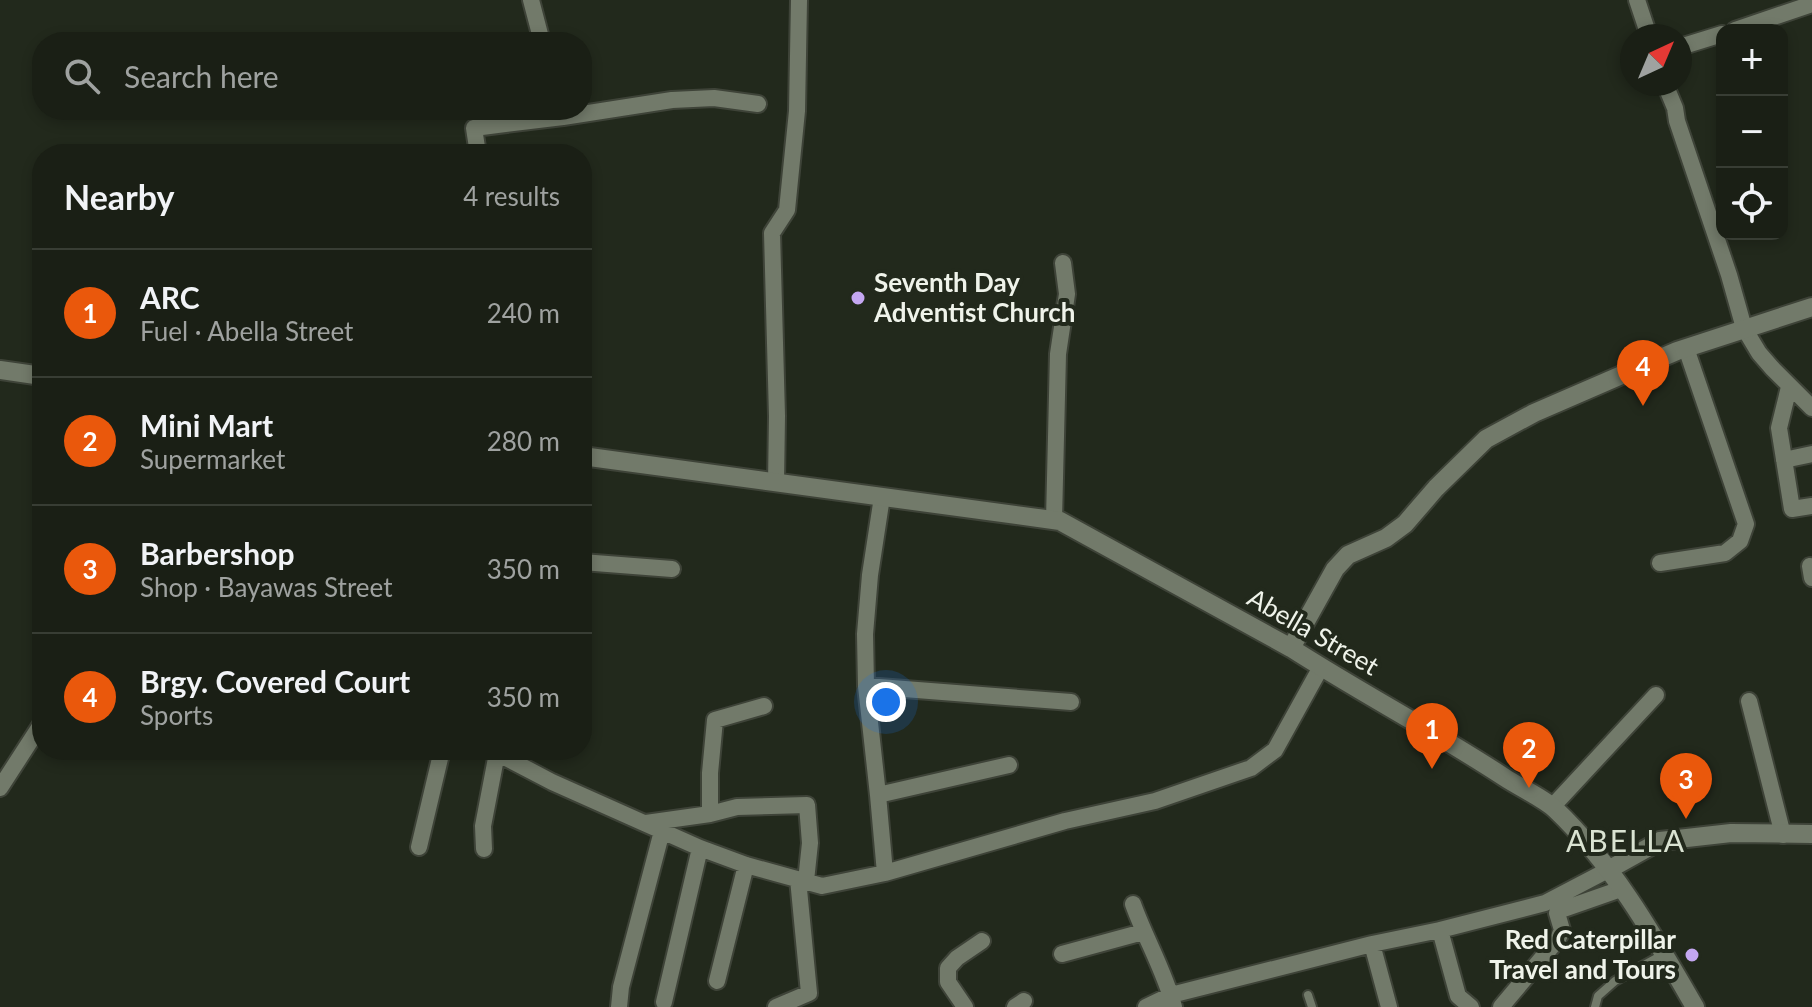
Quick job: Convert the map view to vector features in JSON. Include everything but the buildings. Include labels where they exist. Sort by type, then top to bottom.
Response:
[{"type":"street","points":[[531,0],[539,32]]},
{"type":"street","points":[[786,484],[777,416],[772,233],[787,210],[797,111],[799,0]]},
{"type":"street","points":[[1637,0],[1645,24]]},
{"type":"street","points":[[1753,24],[1812,4]]},
{"type":"street","points":[[1692,43],[1716,36]]},
{"type":"street","points":[[1670,96],[1744,328],[1759,353],[1812,408]]},
{"type":"street","points":[[592,110],[714,98],[758,104]]},
{"type":"street","points":[[476,144],[474,128],[524,120]]},
{"type":"street","points":[[1054,520],[1058,354],[1067,294],[1063,263]]},
{"type":"street","points":[[1291,648],[1335,569],[1348,555],[1386,538],[1405,524],[1486,439],[1534,413],[1686,348],[1812,307]]},
{"type":"street","points":[[1660,563],[1725,553],[1740,541],[1746,524],[1686,348]]},
{"type":"street","points":[[0,370],[32,375]]},
{"type":"street","points":[[1789,387],[1779,428],[1792,509],[1812,506]]},
{"type":"street","points":[[1784,460],[1812,454]]},
{"type":"street","name":"Abella Street","points":[[592,457],[1060,521],[1291,648],[1462,749],[1552,807],[1608,870],[1636,909],[1695,1007]]},
{"type":"street","points":[[882,497],[865,634],[866,686],[885,873]]},
{"type":"street","points":[[592,563],[672,569]]},
{"type":"street","points":[[509,760],[700,848],[746,865],[822,886],[885,873],[1065,821],[1155,801],[1251,768],[1275,750],[1321,667]]},
{"type":"street","points":[[866,686],[1071,702]]},
{"type":"street","points":[[1552,807],[1656,695]]},
{"type":"street","points":[[1749,701],[1783,835]]},
{"type":"street","points":[[710,814],[715,720],[764,706]]},
{"type":"street","points":[[0,788],[32,738]]},
{"type":"street","points":[[419,847],[440,760]]},
{"type":"street","points":[[484,849],[483,826],[493,760]]},
{"type":"street","points":[[878,795],[1009,765]]},
{"type":"street","points":[[645,824],[737,807],[807,805],[810,843],[802,880],[809,993],[776,1007]]},
{"type":"street","points":[[619,1007],[621,987],[662,831]]},
{"type":"street","points":[[1145,1007],[1372,944],[1545,903],[1660,841],[1731,833],[1812,834]]},
{"type":"street","points":[[664,1002],[700,848]]},
{"type":"street","points":[[717,981],[746,865]]},
{"type":"street","points":[[1586,882],[1594,899]]},
{"type":"street","points":[[1501,1007],[1558,939],[1562,930],[1558,911],[1621,889]]},
{"type":"street","points":[[1133,904],[1173,1001]]},
{"type":"street","points":[[1440,930],[1458,996],[1471,1007]]},
{"type":"street","points":[[1062,954],[1143,932]]},
{"type":"street","points":[[965,1007],[948,982],[948,968],[982,941]]},
{"type":"street","points":[[1372,944],[1389,1007]]},
{"type":"lane","points":[[1595,1007],[1598,996],[1615,981],[1664,954]]},
{"type":"lane","points":[[1308,995],[1312,1007]]},
{"type":"place","name":"Seventh Day Adventist Church","points":[[858,298]]},
{"type":"place","name":"Brgy. Covered Court","points":[[1643,406]]},
{"type":"place","name":"ARC","points":[[1432,769]]},
{"type":"place","name":"Mini Mart","points":[[1529,788]]},
{"type":"place","name":"Barbershop","points":[[1686,819]]},
{"type":"place","name":"Red Caterpillar Travel and Tours","points":[[1692,955]]},
{"type":"district","name":"ABELLA","points":[[1626,842]]}]
